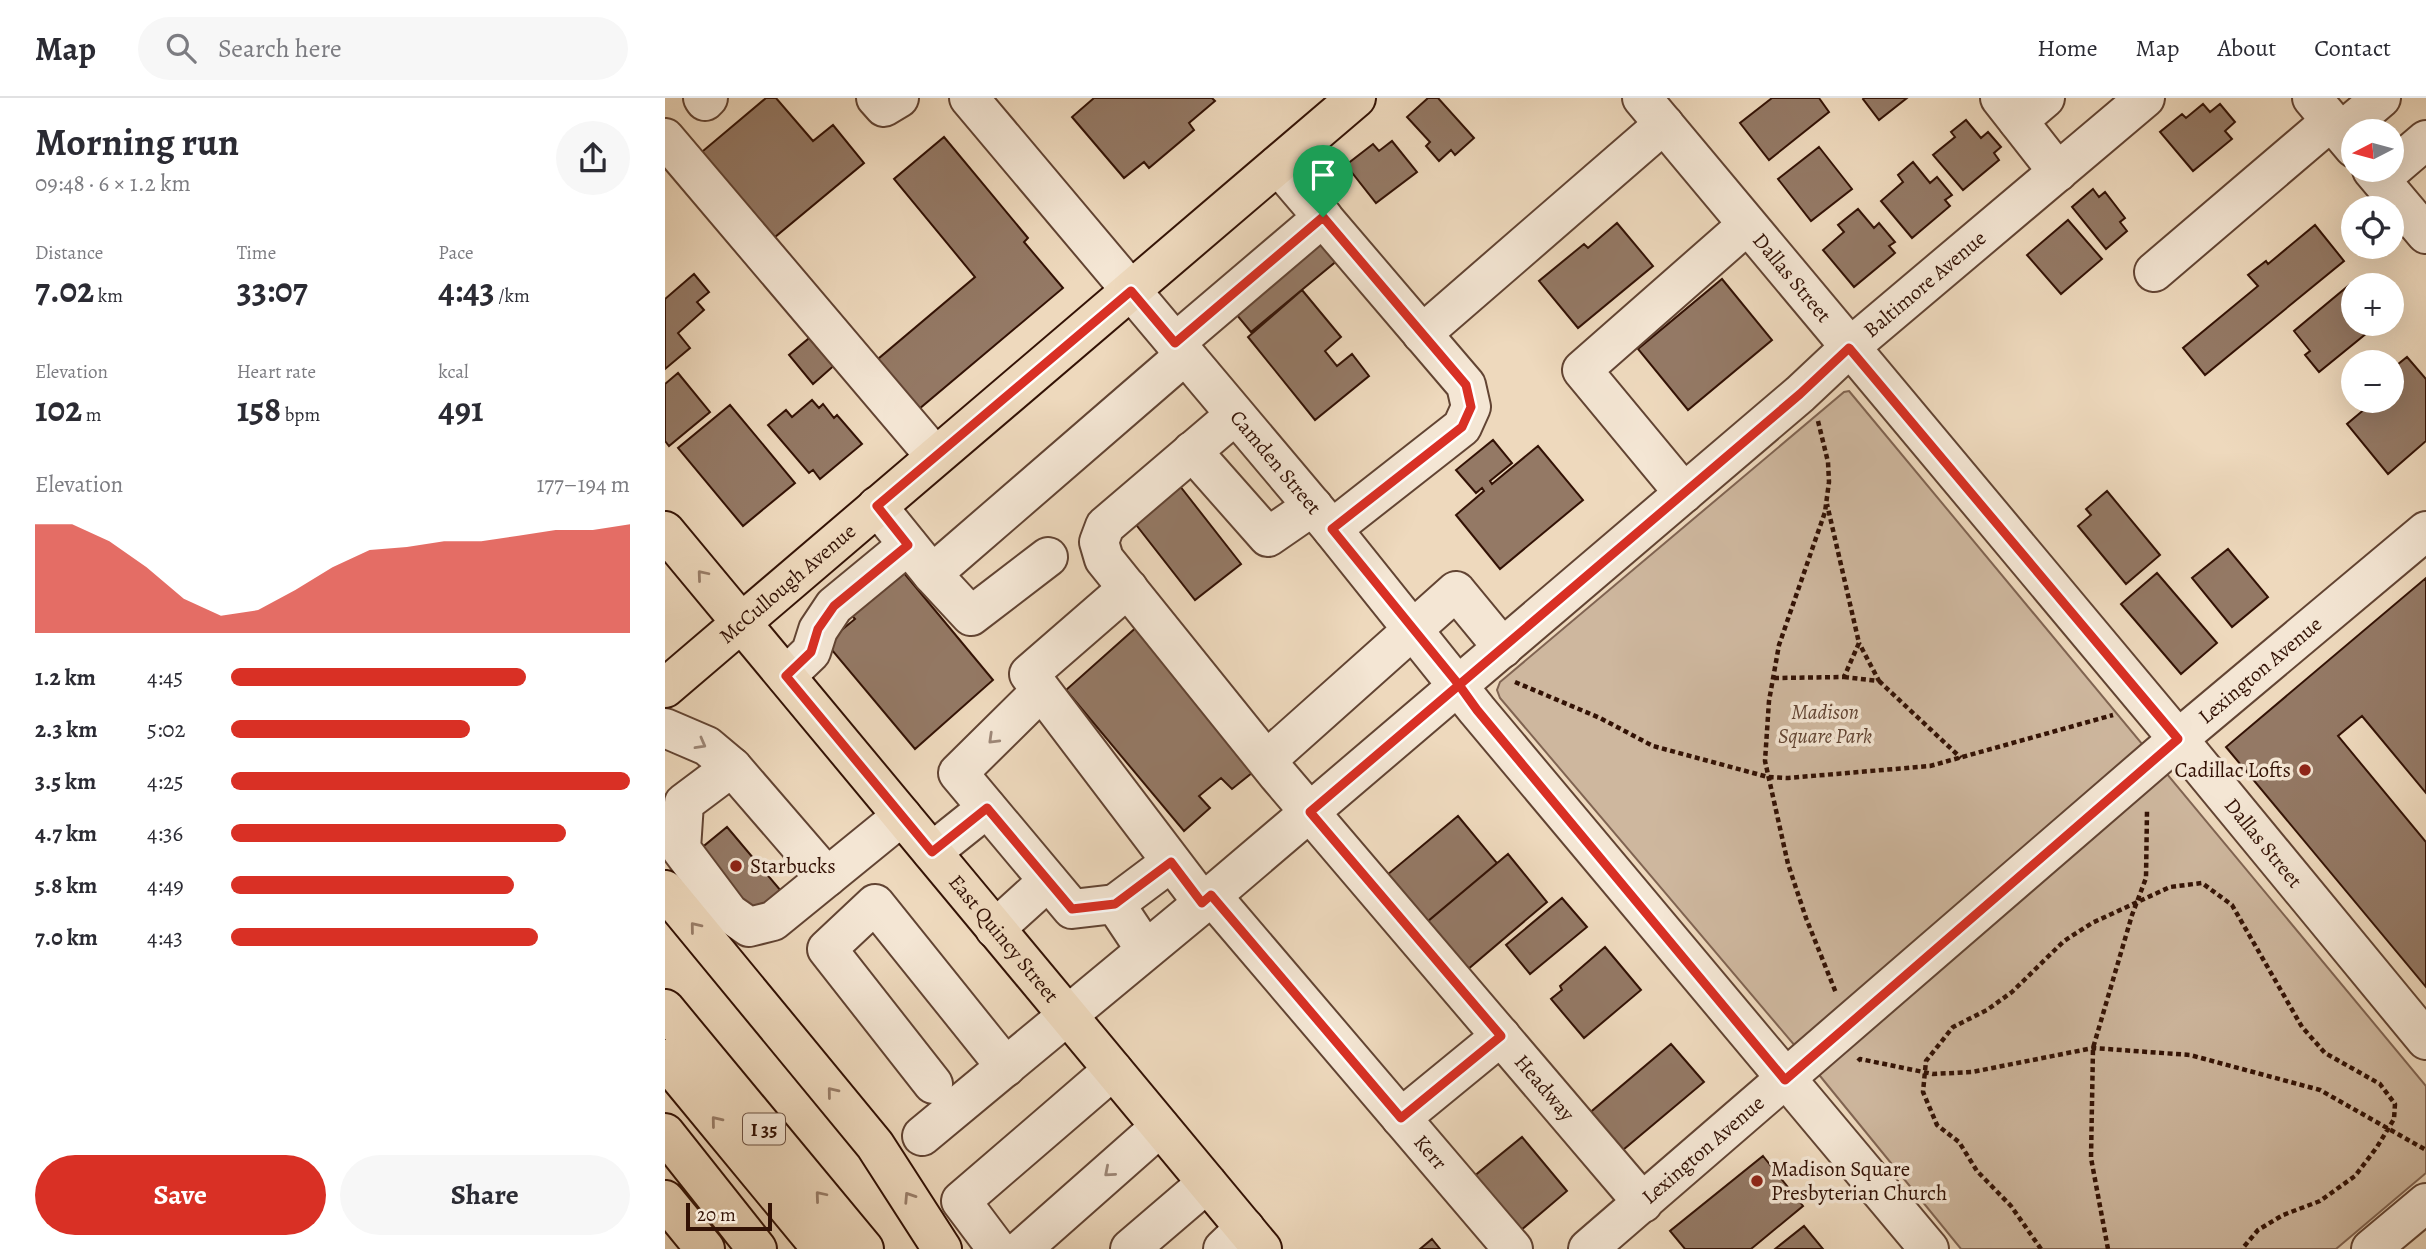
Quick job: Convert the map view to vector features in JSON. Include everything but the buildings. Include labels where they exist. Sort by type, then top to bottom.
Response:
[{"type":"main road","name":"McCullough Avenue","points":[[665,688],[1354,99]]},
{"type":"main road","name":"East Quincy Street","points":[[665,531],[1207,1183],[1243,1242]]},
{"type":"main road","points":[[665,890],[875,1145],[942,1249]]},
{"type":"main road","name":"I 35","points":[[665,1009],[864,1249]]},
{"type":"main road","name":"I 35","points":[[665,1059],[822,1249]]},
{"type":"main road","points":[[665,1133],[757,1249]]},
{"type":"main road","points":[[665,1201],[691,1249]]},
{"type":"main road","points":[[665,1201],[705,1249]]},
{"type":"street","points":[[703,98],[705,101],[708,98]]},
{"type":"street","points":[[876,98],[884,107],[899,98]]},
{"type":"street","name":"Camden Street","points":[[969,98],[1323,517],[1477,710],[1929,1249]]},
{"type":"street","name":"Baltimore Avenue","points":[[922,1136],[1459,685],[1505,664],[1684,493],[1800,394],[1849,348],[2145,98]]},
{"type":"street","points":[[2154,272],[2334,125],[2381,98]]},
{"type":"street","points":[[2021,106],[2058,172]]},
{"type":"street","points":[[1422,334],[1653,111]]},
{"type":"street","name":"Dallas Street","points":[[1653,111],[2178,739],[2426,1041]]},
{"type":"street","points":[[665,138],[935,456]]},
{"type":"street","points":[[2405,156],[2426,140]]},
{"type":"street","points":[[1192,451],[1268,537],[1323,517],[1462,427],[1471,407],[1466,385],[1278,165]]},
{"type":"street","points":[[2391,182],[2426,234]]},
{"type":"street","points":[[932,574],[1323,217]]},
{"type":"street","points":[[1684,493],[1582,370],[1747,225]]},
{"type":"street","name":"Headway","points":[[1235,415],[1105,526],[1099,542],[1104,559],[1310,812],[1643,1203]]},
{"type":"street","points":[[877,506],[971,617],[1048,557]]},
{"type":"street","name":"Lexington Avenue","points":[[1602,1245],[1643,1203],[2178,739],[2426,531]]},
{"type":"street","points":[[786,676],[811,652],[818,629],[834,606],[908,545]]},
{"type":"street","points":[[1128,588],[1028,674],[1041,691],[958,774],[1072,909],[1115,904],[1171,862]]},
{"type":"street","points":[[1279,748],[1456,591],[1505,664]]},
{"type":"street","name":"Kerr","points":[[1041,691],[1171,862],[1401,1118],[1513,1249]]},
{"type":"street","points":[[665,728],[707,746],[732,767],[827,877]]},
{"type":"street","points":[[732,767],[684,803],[681,849],[729,913],[749,927],[773,921],[902,816]]},
{"type":"street","points":[[932,852],[987,808]]},
{"type":"street","points":[[995,929],[1048,881]]},
{"type":"street","points":[[933,1084],[827,949],[876,904],[1006,1066]]},
{"type":"street","points":[[1115,904],[1145,949]]},
{"type":"street","points":[[1401,1118],[1501,1036]]},
{"type":"street","points":[[997,1249],[961,1201],[1113,1070]]},
{"type":"street","points":[[1021,1249],[1160,1127]]},
{"type":"street","points":[[1131,1249],[1207,1183]]},
{"type":"street","points":[[2371,1249],[2426,1203]]},
{"type":"path","points":[[1817,418],[1828,463],[1829,482],[1825,512],[1779,645],[1769,701],[1765,761],[1788,864],[1837,997]]},
{"type":"path","points":[[1826,500],[1859,642],[1879,681],[1961,758]]},
{"type":"path","points":[[1844,677],[1859,642]]},
{"type":"path","points":[[1505,664],[1520,683],[1600,718],[1653,746],[1768,777],[1930,766],[2114,715]]},
{"type":"path","points":[[1774,678],[1844,677],[1879,681]]},
{"type":"path","points":[[2108,1249],[2091,1158],[2093,1048],[2146,878],[2147,811]]},
{"type":"path","points":[[2041,1249],[2011,1206],[1977,1171],[1959,1142],[1937,1125],[1923,1092],[1926,1061],[1953,1027],[1987,1010],[2012,992],[2064,941],[2092,923],[2170,887],[2202,883],[2232,905],[2302,1027],[2325,1053],[2380,1084],[2395,1104],[2394,1119],[2354,1176],[2320,1201],[2283,1215],[2258,1230],[2242,1249]]},
{"type":"path","points":[[1852,1066],[1860,1059],[1933,1074],[1972,1072],[2093,1048],[2190,1055],[2320,1090],[2426,1150]]},
{"type":"green space","name":"Madison Square Park","points":[[1849,391],[2426,1086],[2426,1173],[2336,1249],[1961,1249],[1807,1060],[1500,698],[1497,690],[1500,682],[1844,392]]},
{"type":"place","name":"Cadillac Lofts","points":[[2305,770]]},
{"type":"place","name":"Starbucks","points":[[736,866]]},
{"type":"place","name":"Madison Square Presbyterian Church","points":[[1757,1181]]},
{"type":"route","points":[[1323,217],[1175,343],[1131,291],[877,506],[908,545],[834,606],[818,629],[811,652],[786,676],[932,852],[987,808],[1072,909],[1115,904],[1171,862],[1202,903],[1211,895],[1401,1118],[1501,1036],[1310,812],[1434,706],[1459,685],[1800,394],[1849,348],[2178,739],[1785,1080],[1477,710],[1459,685],[1332,529],[1462,427],[1471,407],[1466,385],[1323,217]]}]
